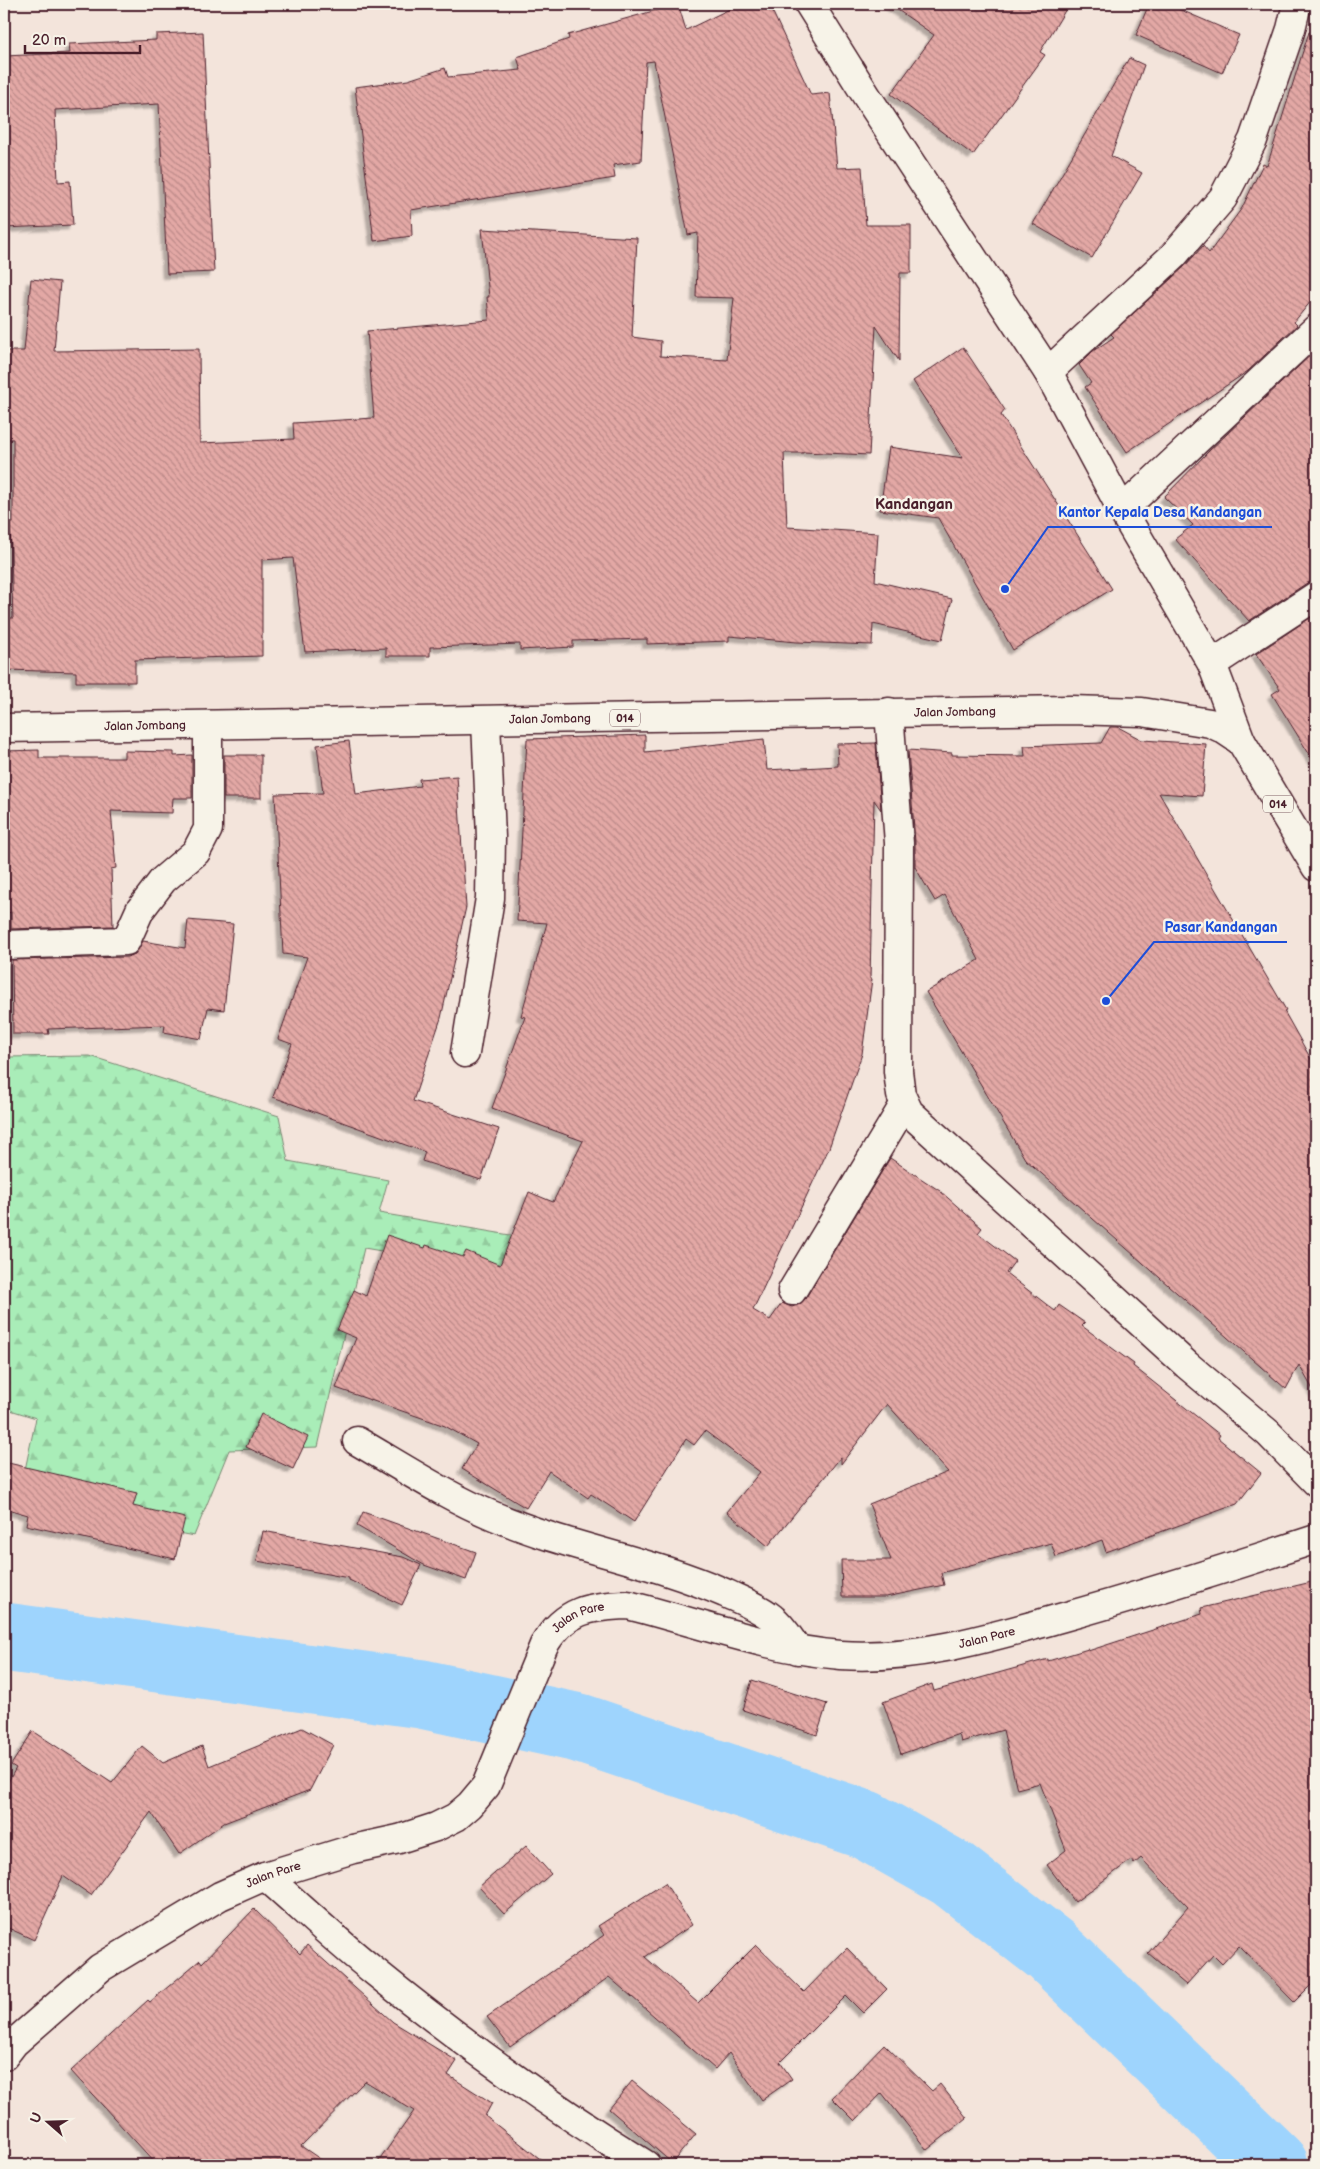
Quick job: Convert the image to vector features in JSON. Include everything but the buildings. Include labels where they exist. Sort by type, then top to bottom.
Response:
[{"type":"street","points":[[809,4],[866,95],[1048,372],[1122,510],[1212,664],[1241,741]]},
{"type":"street","points":[[1048,372],[1173,256],[1223,198],[1253,140],[1297,4]]},
{"type":"street","points":[[1122,510],[1316,328]]},
{"type":"street","points":[[1212,664],[1316,596]]},
{"type":"street","name":"Jalan Jombang","points":[[4,728],[1070,710],[1142,712],[1210,723],[1241,741]]},
{"type":"street","points":[[889,712],[898,843],[898,1071],[904,1105],[908,1112],[1180,1358],[1268,1433],[1316,1482]]},
{"type":"street","points":[[465,1053],[490,898],[491,837],[486,721]]},
{"type":"street","points":[[4,945],[126,942],[140,910],[163,880],[196,852],[208,829],[208,725]]},
{"type":"street","name":"014","points":[[1241,741],[1316,867]]},
{"type":"street","points":[[792,1291],[904,1105]]},
{"type":"street","points":[[357,1441],[428,1482],[493,1516],[561,1541],[642,1563],[701,1583],[749,1604],[772,1617],[798,1650]]},
{"type":"street","name":"Jalan Pare","points":[[4,2056],[14,2044],[100,1968],[220,1896],[265,1876],[352,1849],[399,1839],[436,1827],[470,1806],[486,1786],[544,1645],[554,1629],[571,1615],[587,1609],[628,1605],[798,1650],[844,1655],[905,1654],[986,1638],[1148,1593],[1316,1539]]},
{"type":"street","points":[[265,1876],[373,1970],[448,2028],[590,2129],[646,2165]]},
{"type":"green space","points":[[90,1056],[279,1116],[288,1161],[388,1180],[379,1213],[516,1236],[508,1273],[364,1248],[318,1447],[229,1450],[194,1536],[18,1503],[36,1418],[4,1408],[4,1057]]},
{"type":"waterway","points":[[4,1637],[422,1694],[579,1728],[866,1825],[953,1874],[1052,1951],[1274,2165]]},
{"type":"place","name":"Kantor Kepala Desa Kandangan","points":[[1005,589]]},
{"type":"place","name":"Pasar Kandangan","points":[[1106,1001]]},
{"type":"district","name":"Kandangan","points":[[914,504]]}]
